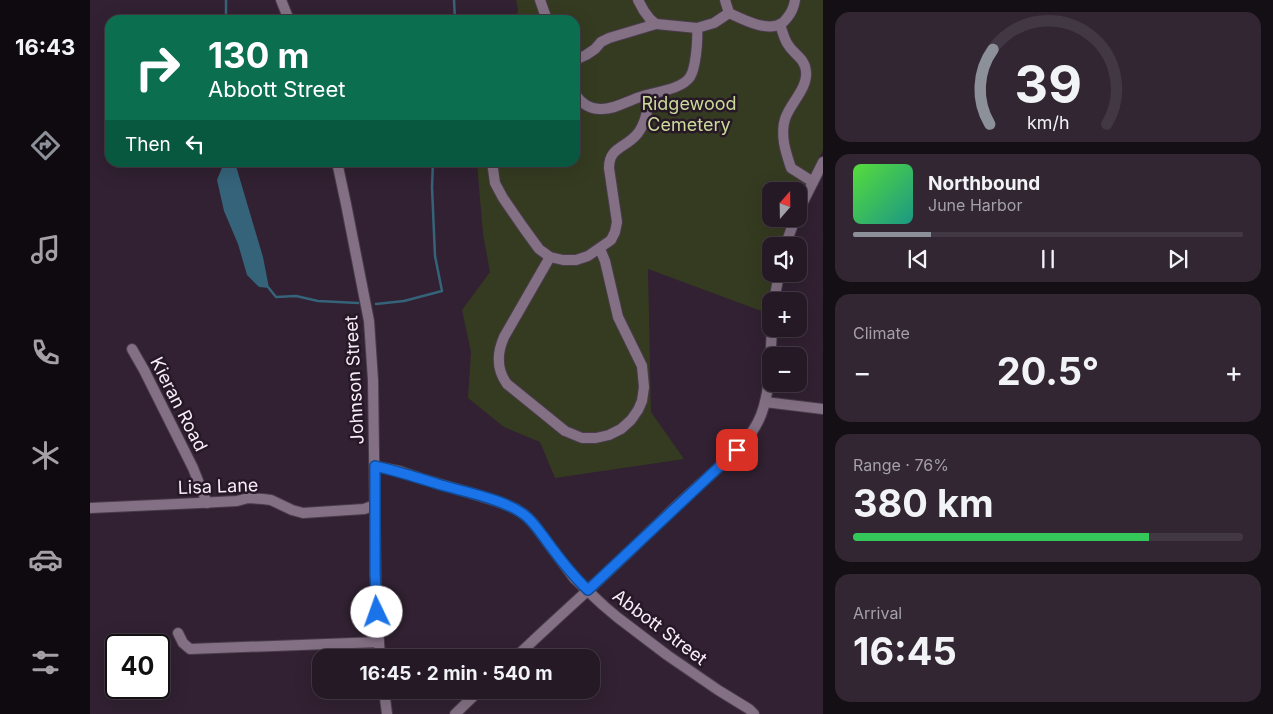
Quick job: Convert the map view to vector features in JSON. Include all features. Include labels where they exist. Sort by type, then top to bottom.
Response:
[{"type":"street","points":[[281,0],[287,15]]},
{"type":"street","points":[[540,0],[545,15]]},
{"type":"street","points":[[638,0],[644,12],[656,24]]},
{"type":"street","points":[[725,0],[729,13],[750,23],[767,26],[780,25],[790,15],[795,0]]},
{"type":"street","points":[[580,58],[595,50],[601,42],[609,38],[656,24],[697,28],[714,23],[729,13]]},
{"type":"street","points":[[780,25],[789,46],[805,64],[806,73],[805,82],[784,121],[785,148],[791,168],[813,182]]},
{"type":"street","points":[[580,101],[593,108],[602,110],[683,84],[693,71],[698,38],[697,28]]},
{"type":"street","points":[[493,167],[495,183],[503,198],[540,249],[550,257],[563,260],[576,260],[588,256],[611,240],[615,232],[617,222],[609,162],[612,154],[619,147],[631,141],[639,132],[648,108],[650,95]]},
{"type":"street","points":[[808,192],[823,162]]},
{"type":"street","name":"Johnson Street","points":[[338,167],[369,321],[373,380],[376,595],[379,649]]},
{"type":"street","points":[[550,257],[504,337],[500,347],[498,363],[501,377],[565,431],[582,438],[596,438],[609,435],[621,429],[631,420],[642,401],[644,387],[642,366],[618,317],[606,261],[600,249]]},
{"type":"street","points":[[525,649],[745,441],[761,415],[765,402],[771,337]]},
{"type":"street","name":"Kieran Road","points":[[132,348],[193,468],[207,503]]},
{"type":"street","points":[[765,402],[823,409]]},
{"type":"street","name":"Abbott Street","points":[[375,466],[467,492],[516,509],[533,523],[574,578],[611,612],[693,673],[754,714]]},
{"type":"street","name":"Lisa Lane","points":[[90,508],[207,503],[248,498],[271,500],[303,513],[364,509],[375,505]]},
{"type":"street","points":[[178,633],[183,643],[190,649],[379,642]]},
{"type":"street","points":[[385,699],[387,714]]},
{"type":"street","points":[[455,714],[471,699]]},
{"type":"green space","name":"Ridgewood Cemetery","points":[[516,0],[823,0],[823,150],[807,182],[762,182],[762,228],[786,228],[783,237],[762,237],[762,282],[772,282],[770,292],[762,292],[762,311],[648,269],[651,412],[684,459],[555,478],[540,442],[504,427],[468,398],[471,352],[462,310],[490,272],[483,234],[477,167],[580,167],[580,15],[517,15]]},
{"type":"water","points":[[222,167],[236,167],[263,257],[269,288],[259,287],[247,275],[238,244],[224,211],[217,180]]},
{"type":"waterway","points":[[226,0],[226,15]]},
{"type":"waterway","points":[[454,0],[455,15]]},
{"type":"waterway","points":[[376,304],[404,301],[442,291],[435,256],[433,167]]},
{"type":"waterway","points":[[268,287],[276,297],[296,296],[318,301],[358,303]]},
{"type":"route","points":[[377,612],[375,466],[467,492],[516,509],[533,523],[574,578],[588,590],[737,450]]}]
